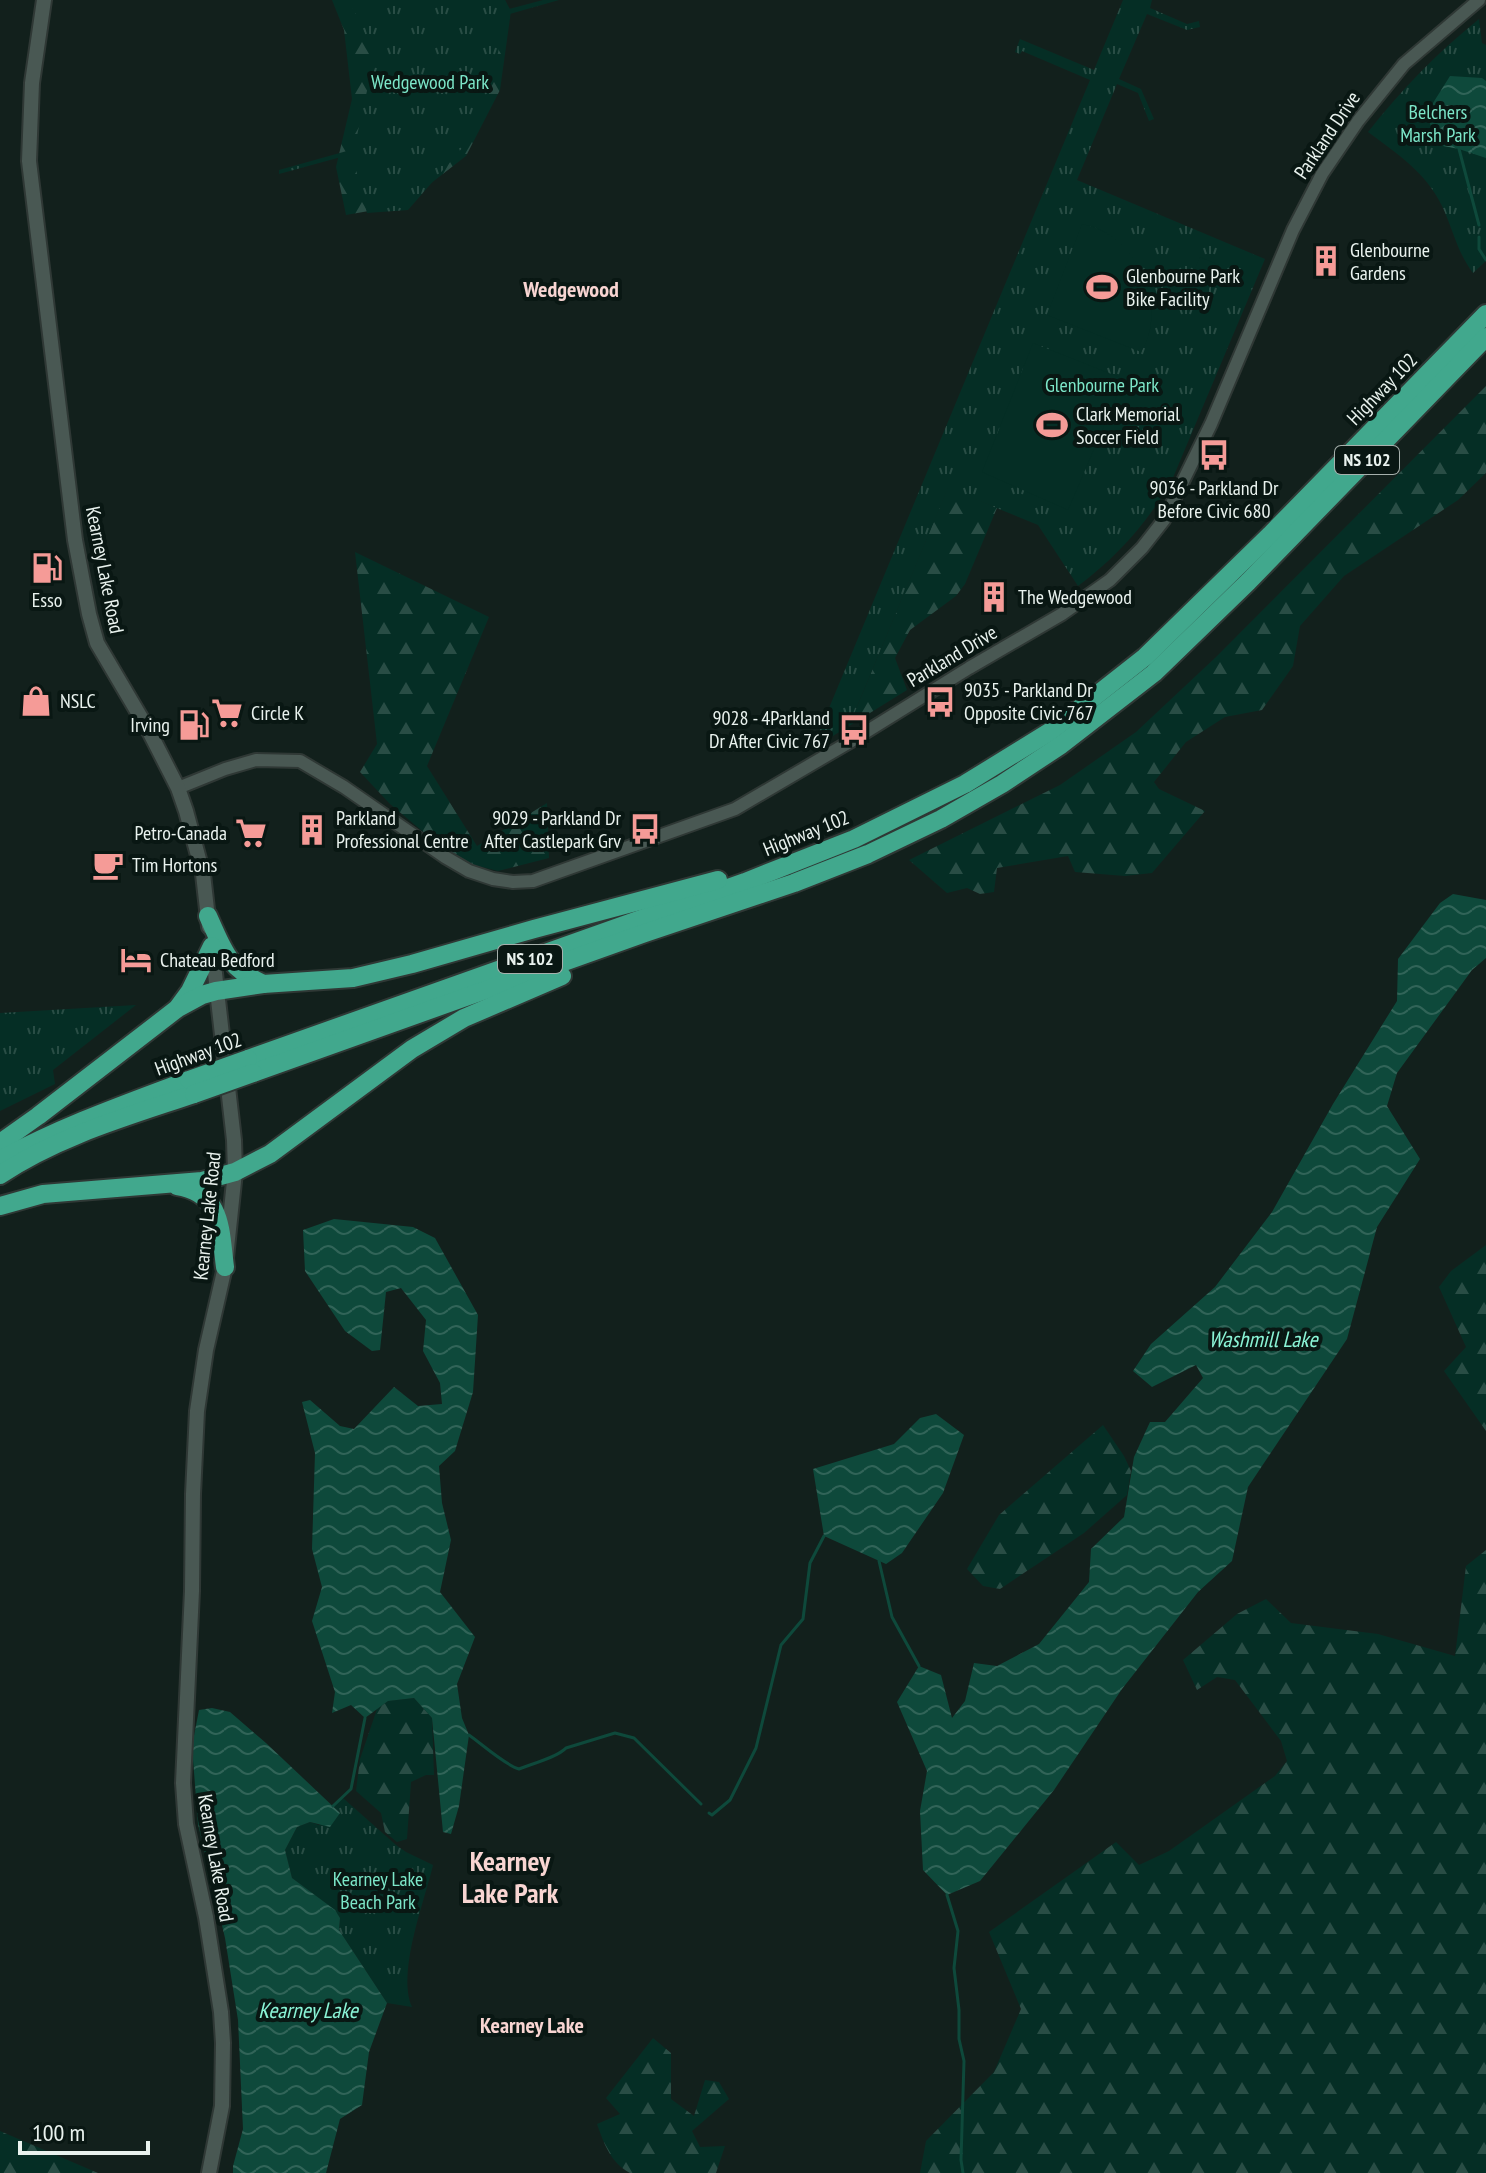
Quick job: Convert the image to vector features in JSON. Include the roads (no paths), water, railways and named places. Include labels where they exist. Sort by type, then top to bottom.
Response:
[{"type":"highway","name":"Highway 102","points":[[0,1175],[55,1146],[192,1087],[811,855],[879,828],[965,784],[1051,731],[1145,657],[1270,535],[1486,314]]},
{"type":"highway","name":"Highway 102","points":[[250,1066],[756,896],[868,854],[941,819],[1002,784],[1073,736],[1154,673],[1248,582],[1486,337]]},
{"type":"highway","points":[[0,1143],[178,1008],[202,995],[263,984],[353,978],[811,855]]},
{"type":"highway","points":[[0,1206],[43,1194],[202,1181],[235,1172],[270,1154],[412,1049],[464,1018],[756,896]]},
{"type":"highway","points":[[208,916],[235,967],[263,984]]},
{"type":"highway","points":[[178,1008],[212,946]]},
{"type":"highway","name":"Highway 102","points":[[0,1160],[104,1111],[192,1087]]},
{"type":"highway","points":[[166,1185],[192,1189],[205,1197],[215,1209],[225,1267]]},
{"type":"main road","name":"Kearney Lake Road","points":[[44,0],[32,83],[29,161],[75,540],[97,643],[178,788],[203,874],[234,1140],[235,1172],[225,1267],[206,1350],[197,1411],[183,1770],[186,1824],[206,1917],[221,2012],[222,2106],[209,2173]]},
{"type":"street","name":"Parkland Drive","points":[[178,788],[256,760],[300,761],[469,871],[503,880],[533,881],[735,809],[1062,614],[1110,580],[1164,520],[1211,424],[1276,265],[1322,174],[1352,129],[1404,64],[1479,0]]},
{"type":"water","points":[[1450,76],[1482,78],[1486,81],[1486,158],[1438,145],[1428,111]]},
{"type":"water","name":"Washmill Lake","points":[[1453,894],[1486,900],[1486,958],[1472,970],[1397,1073],[1387,1106],[1420,1159],[1377,1227],[1347,1339],[1248,1487],[1232,1561],[1198,1592],[1122,1689],[1054,1790],[980,1881],[947,1895],[923,1870],[920,1811],[927,1771],[897,1702],[919,1666],[941,1675],[952,1718],[965,1701],[974,1663],[997,1666],[1039,1644],[1089,1582],[1091,1549],[1124,1517],[1134,1457],[1150,1422],[1165,1422],[1203,1378],[1196,1365],[1152,1387],[1133,1371],[1151,1344],[1215,1287],[1272,1212],[1333,1104],[1397,1001],[1398,959],[1440,903]]},
{"type":"water","points":[[334,1219],[413,1227],[435,1238],[478,1315],[473,1392],[455,1451],[439,1466],[442,1503],[451,1540],[440,1592],[475,1637],[457,1684],[462,1718],[469,1735],[459,1806],[451,1834],[443,1832],[432,1718],[414,1698],[388,1701],[365,1718],[351,1705],[332,1713],[335,1692],[312,1621],[322,1587],[312,1549],[315,1453],[302,1402],[310,1400],[340,1426],[354,1429],[394,1387],[418,1406],[442,1404],[440,1383],[423,1351],[426,1320],[401,1288],[386,1292],[380,1350],[372,1351],[345,1331],[305,1271],[303,1230]]},
{"type":"water","points":[[936,1414],[964,1435],[943,1493],[902,1553],[886,1564],[824,1536],[813,1469],[894,1444],[920,1418]]},
{"type":"water","name":"Kearney Lake","points":[[212,1708],[230,1712],[340,1813],[330,1827],[310,1822],[297,1827],[285,1850],[292,1878],[335,1910],[340,1918],[339,1930],[387,2003],[369,2052],[362,2105],[340,2119],[326,2173],[233,2173],[243,2129],[238,2020],[225,1938],[198,1824],[192,1746],[199,1710]]},
{"type":"waterway","points":[[1459,149],[1479,225]]},
{"type":"waterway","points":[[1479,237],[1479,249],[1486,260]]},
{"type":"waterway","points":[[709,1813],[712,1815],[730,1800],[756,1748],[781,1645],[803,1619],[810,1563],[824,1536]]},
{"type":"waterway","points":[[879,1561],[892,1617],[919,1666]]},
{"type":"waterway","points":[[333,1806],[351,1789],[365,1718]]},
{"type":"waterway","points":[[469,1735],[519,1769],[566,1748],[615,1733],[634,1738],[701,1804]]},
{"type":"waterway","points":[[947,1895],[958,1931],[954,1968],[959,2039],[964,2061],[963,2173]]},
{"type":"place","name":"Glenbourne Gardens","points":[[1326,261]]},
{"type":"place","name":"Glenbourne Park Bike Facility","points":[[1102,287]]},
{"type":"place","name":"Clark Memorial Soccer Field","points":[[1052,425]]},
{"type":"place","name":"9036 - Parkland Dr Before Civic 680","points":[[1214,455]]},
{"type":"place","name":"Esso","points":[[47,568]]},
{"type":"place","name":"The Wedgewood","points":[[994,597]]},
{"type":"place","name":"NSLC","points":[[36,701]]},
{"type":"place","name":"9035 - Parkland Dr Opposite Civic 767","points":[[940,702]]},
{"type":"place","name":"Circle K","points":[[227,713]]},
{"type":"place","name":"Irving","points":[[194,725]]},
{"type":"place","name":"9028 - 4Parkland Dr After Civic 767","points":[[854,730]]},
{"type":"place","name":"9029 - Parkland Dr After Castlepark Grv","points":[[645,829]]},
{"type":"place","name":"Parkland Professional Centre","points":[[312,830]]},
{"type":"place","name":"Petro-Canada","points":[[251,833]]},
{"type":"place","name":"Tim Hortons","points":[[108,865]]},
{"type":"place","name":"Chateau Bedford","points":[[136,960]]},
{"type":"district","name":"Wedgewood","points":[[571,289]]},
{"type":"district","name":"Kearney Lake Park","points":[[510,1877]]},
{"type":"district","name":"Kearney Lake","points":[[532,2025]]},
{"type":"park label","name":"Wedgewood Park","points":[[430,82]]},
{"type":"park label","name":"Belchers Marsh Park","points":[[1438,124]]},
{"type":"park label","name":"Glenbourne Park","points":[[1102,385]]},
{"type":"park label","name":"Kearney Lake Beach Park","points":[[378,1890]]}]
